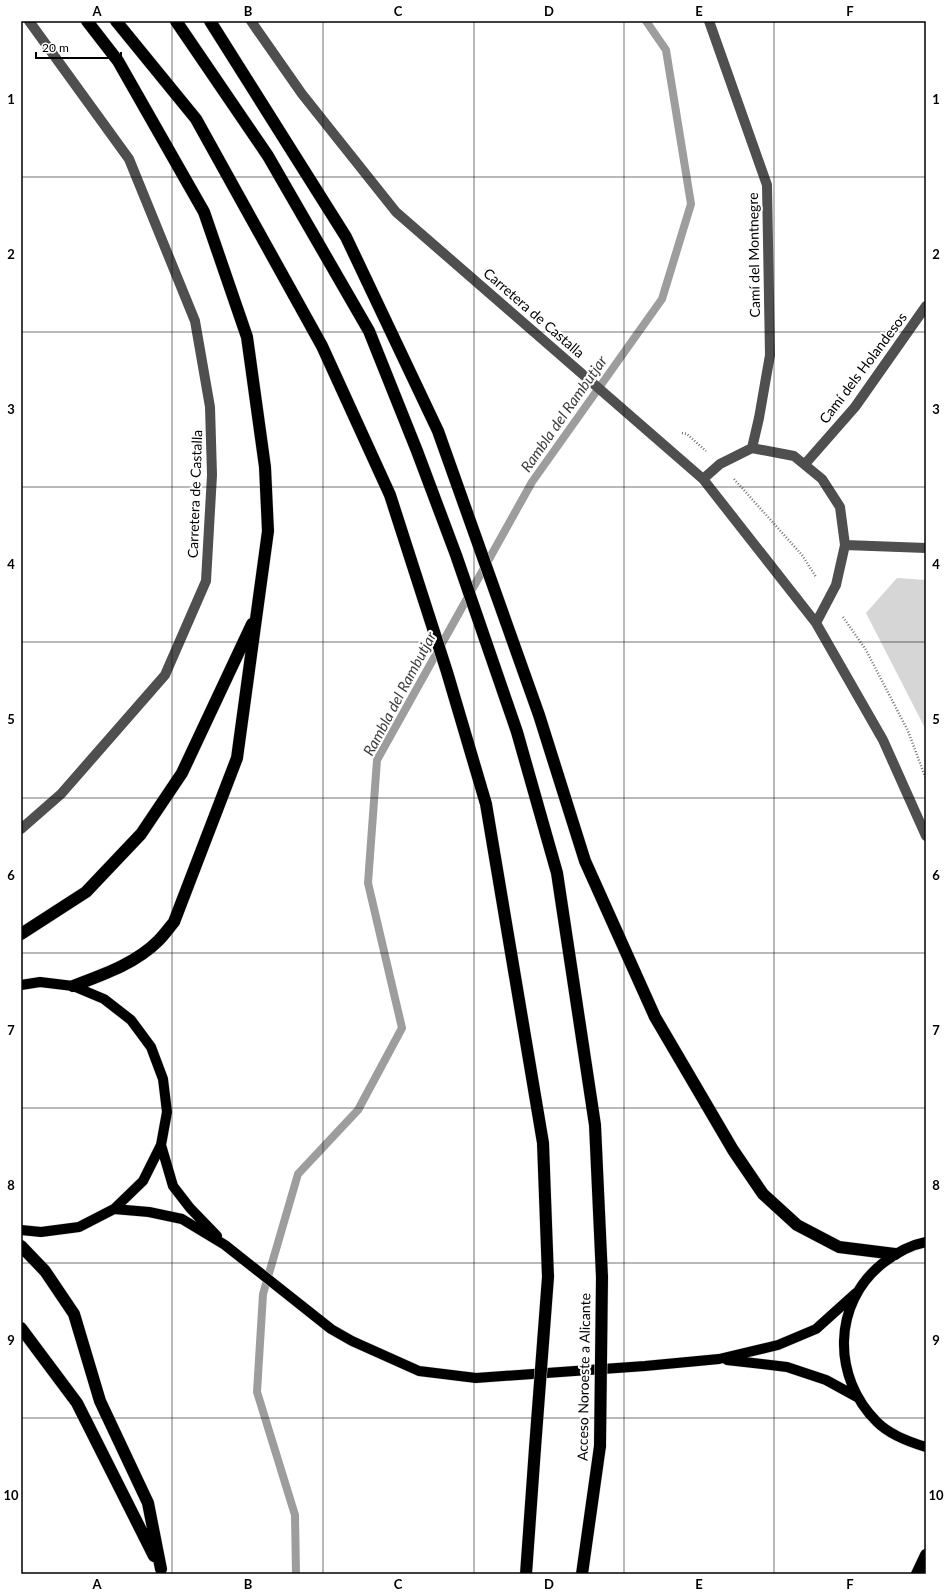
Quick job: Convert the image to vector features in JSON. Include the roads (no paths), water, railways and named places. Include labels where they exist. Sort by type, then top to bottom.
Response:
[{"type":"highway","points":[[73,986],[116,969],[136,958],[157,942],[174,922],[237,758],[268,531],[265,467],[247,337],[204,212],[118,61],[87,21]]},
{"type":"highway","points":[[116,21],[196,119],[322,346],[390,495],[447,672],[486,804],[543,1143],[548,1277],[526,1574]]},
{"type":"highway","name":"Acceso Noroeste a Alicante","points":[[176,21],[268,156],[369,331],[417,451],[456,555],[517,732],[557,873],[595,1124],[602,1277],[600,1446],[582,1574]]},
{"type":"highway","points":[[210,21],[346,237],[438,431],[539,715],[585,861],[655,1016],[746,1169],[763,1194],[797,1225],[839,1247],[895,1254]]},
{"type":"highway","points":[[21,934],[86,892],[141,834],[182,773],[258,612]]},
{"type":"highway","points":[[21,1246],[45,1272],[74,1314],[100,1401],[148,1503],[162,1571]]},
{"type":"highway","points":[[21,1328],[77,1403],[162,1571]]},
{"type":"highway","points":[[917,1574],[926,1555]]},
{"type":"main road","points":[[21,985],[40,982],[73,986],[104,999],[131,1020],[151,1047],[163,1078],[166,1112],[161,1145],[142,1181],[114,1210],[79,1227],[41,1232],[21,1230]]},
{"type":"main road","points":[[161,1145],[173,1186],[190,1208],[225,1245]]},
{"type":"main road","points":[[114,1210],[149,1212],[182,1219],[225,1245],[331,1329],[352,1341],[420,1371],[476,1378],[646,1366],[719,1359],[778,1345],[816,1329],[856,1293],[873,1271],[895,1254],[917,1244],[926,1242]]},
{"type":"main road","points":[[856,1293],[844,1327],[844,1363],[857,1397],[878,1423],[906,1441],[926,1446]]},
{"type":"main road","points":[[719,1359],[787,1367],[826,1380],[857,1397]]},
{"type":"street","name":"Carretera de Castalla","points":[[21,828],[60,794],[165,675],[206,581],[212,475],[210,407],[195,321],[129,159],[28,21]]},
{"type":"street","name":"Carretera de Castalla","points":[[251,21],[302,94],[396,212],[703,479],[816,623],[883,740],[926,836]]},
{"type":"street","name":"Camí del Montnegre","points":[[709,21],[767,185],[770,355],[752,448]]},
{"type":"street","name":"Camí dels Holandesos","points":[[805,464],[854,407],[926,306]]},
{"type":"street","points":[[703,479],[720,464],[752,448],[794,456],[822,479],[840,507],[844,545],[836,585],[816,623]]},
{"type":"street","points":[[844,545],[926,548]]},
{"type":"waterway","name":"Rambla del Rambutjar","points":[[296,1574],[295,1515],[257,1392],[263,1294],[298,1174],[358,1110],[402,1028],[368,883],[377,760],[532,482],[662,299],[691,204],[666,50],[646,21]]}]
